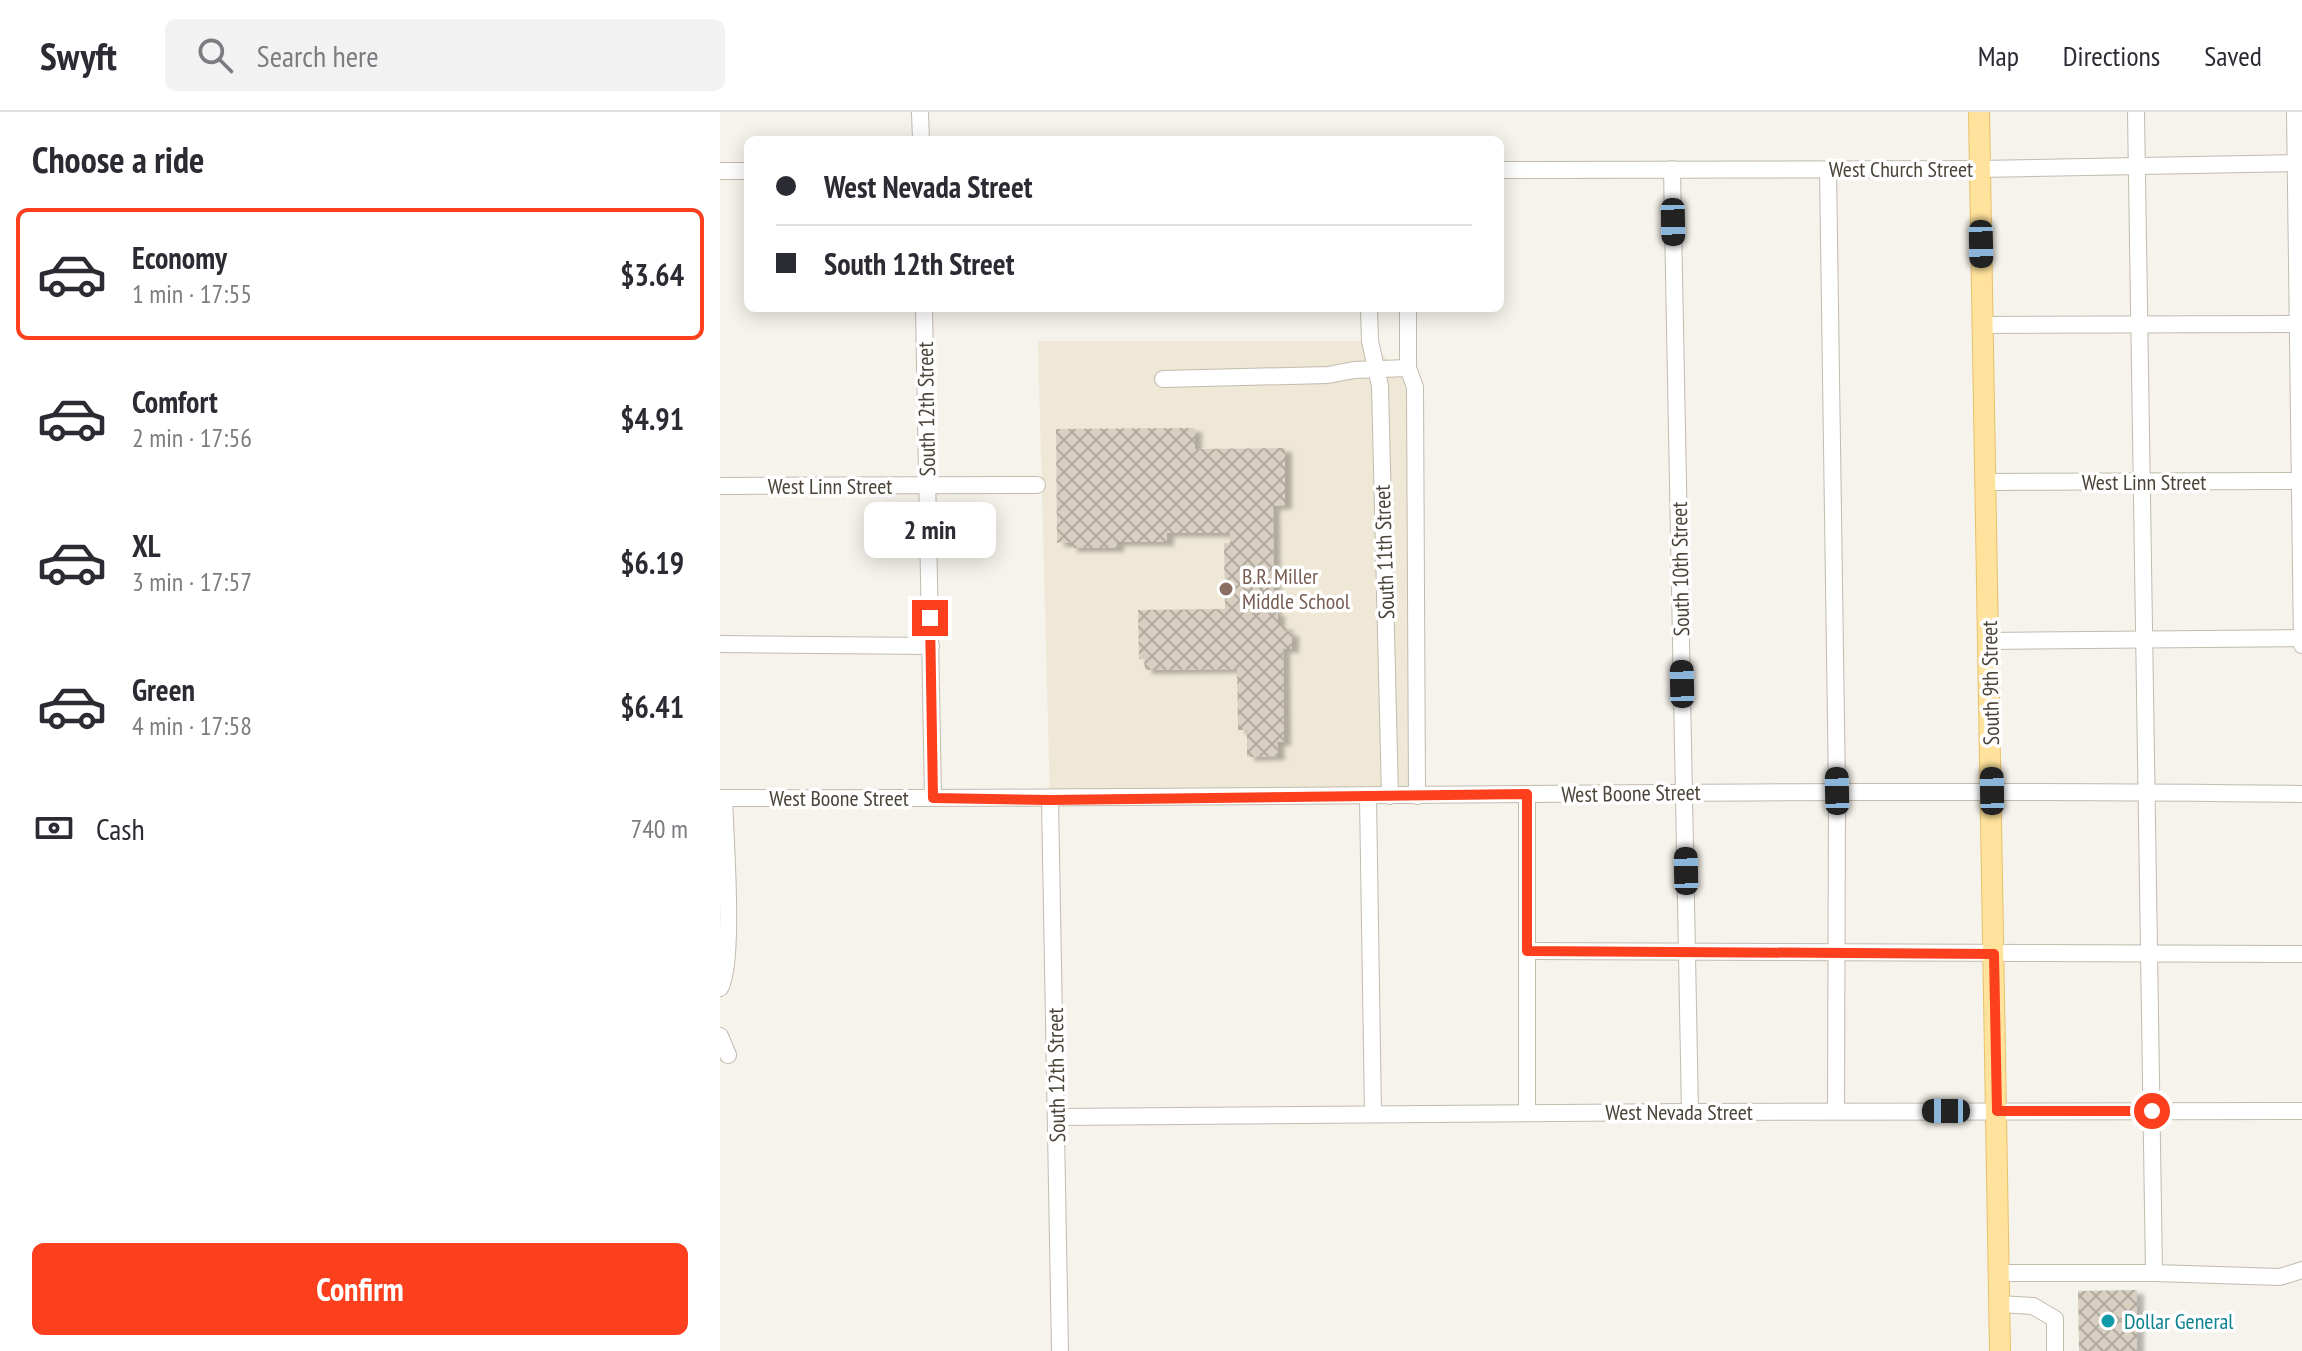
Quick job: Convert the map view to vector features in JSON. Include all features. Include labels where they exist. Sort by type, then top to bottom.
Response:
[{"type":"main road","name":"South 9th Street","points":[[1979,112],[2000,1351]]},
{"type":"street","points":[[920,112],[921,136]]},
{"type":"street","points":[[2136,112],[2154,1273]]},
{"type":"street","points":[[2295,112],[2299,163],[2302,645]]},
{"type":"street","name":"West Church Street","points":[[1504,170],[1980,169],[2299,163]]},
{"type":"street","name":"South 10th Street","points":[[1672,169],[1690,1112]]},
{"type":"street","points":[[1828,169],[1837,791],[1836,1111]]},
{"type":"street","points":[[720,171],[744,171]]},
{"type":"street","name":"South 12th Street","points":[[924,312],[933,798]]},
{"type":"street","name":"South 11th Street","points":[[1369,312],[1370,341],[1380,386],[1390,796]]},
{"type":"street","name":"South 11th Street","points":[[1408,312],[1408,368],[1415,387],[1417,796]]},
{"type":"street","points":[[1983,325],[2300,324]]},
{"type":"street","points":[[1163,379],[1328,375],[1354,370],[1408,368]]},
{"type":"street","name":"West Linn Street","points":[[1986,482],[2301,481]]},
{"type":"street","name":"West Linn Street","points":[[720,486],[1037,485]]},
{"type":"street","points":[[1989,641],[2302,638]]},
{"type":"street","points":[[720,644],[931,646]]},
{"type":"street","name":"West Boone Street","points":[[722,798],[1050,800],[1684,791],[2302,794]]},
{"type":"street","points":[[1527,794],[1527,1113]]},
{"type":"street","points":[[1368,797],[1373,1114]]},
{"type":"street","points":[[720,988],[724,982],[728,955],[722,798]]},
{"type":"street","name":"South 12th Street","points":[[1050,800],[1060,1351]]},
{"type":"street","points":[[1527,951],[2302,954]]},
{"type":"street","points":[[720,1036],[728,1055]]},
{"type":"street","name":"West Nevada Street","points":[[1057,1117],[2302,1111]]},
{"type":"street","points":[[1999,1273],[2280,1277],[2302,1270]]},
{"type":"street","points":[[1999,1304],[2033,1306],[2055,1319],[2055,1351]]},
{"type":"shaded area","name":"B.R. Miller Middle School","points":[[1038,341],[1370,341],[1408,381],[1408,796],[1050,800]]},
{"type":"building","points":[[1195,428],[1195,449],[1285,448],[1285,505],[1273,506],[1274,612],[1278,612],[1278,626],[1286,626],[1286,632],[1292,632],[1292,649],[1283,649],[1284,742],[1277,742],[1278,756],[1247,757],[1247,730],[1238,730],[1237,669],[1145,670],[1144,659],[1139,659],[1138,610],[1225,609],[1224,543],[1230,543],[1230,533],[1167,533],[1167,542],[1117,542],[1117,548],[1070,548],[1070,542],[1057,543],[1056,429]]},
{"type":"building","name":"Dollar General","points":[[2137,1290],[2137,1351],[2079,1351],[2078,1291]]},
{"type":"place","name":"B.R. Miller Middle School","points":[[1226,589]]},
{"type":"place","name":"Dollar General","points":[[2108,1321]]},
{"type":"route","points":[[930,618],[933,798],[1050,800],[1527,794],[1527,951],[1994,954],[1997,1111],[2152,1111]]}]
